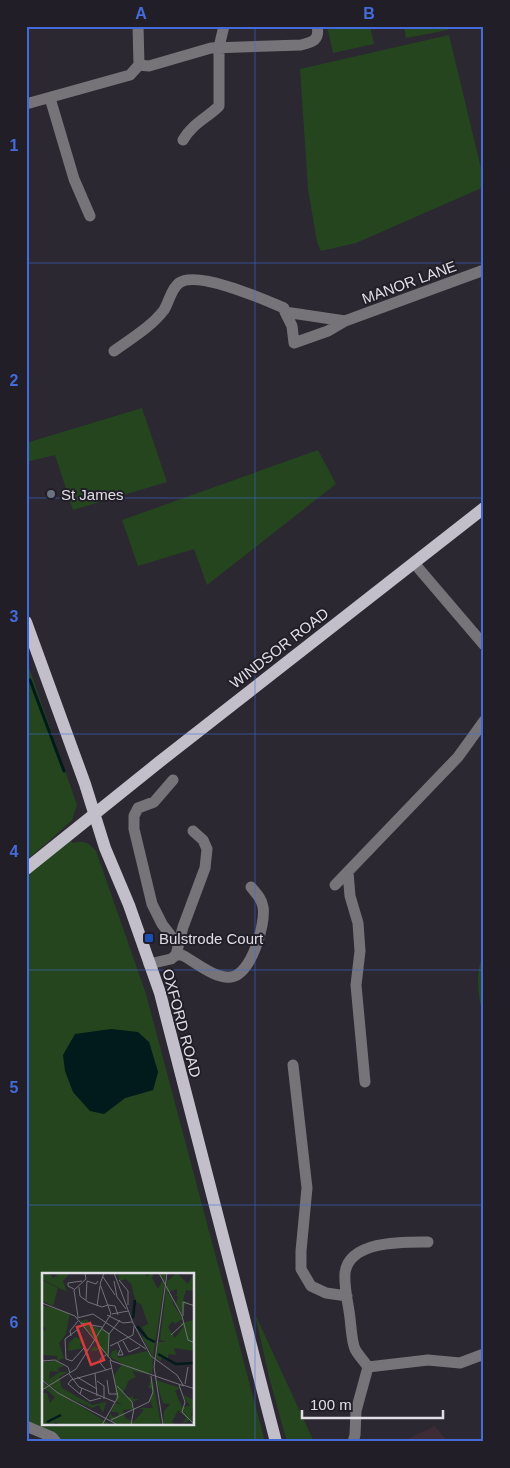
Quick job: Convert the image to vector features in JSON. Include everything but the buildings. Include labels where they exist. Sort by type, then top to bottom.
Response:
[{"type":"main road","name":"WINDSOR ROAD","points":[[26,869],[484,508]]},
{"type":"main road","name":"OXFORD ROAD","points":[[26,622],[160,993],[276,1442]]},
{"type":"street","points":[[26,104],[130,75],[139,65],[138,26]]},
{"type":"street","points":[[183,140],[189,130],[210,116],[219,106],[219,47],[224,26]]},
{"type":"street","points":[[139,65],[149,66],[219,47],[301,45],[315,41],[318,38],[317,26]]},
{"type":"street","points":[[50,98],[74,179],[90,216]]},
{"type":"street","name":"MANOR LANE","points":[[114,351],[150,326],[164,308],[178,284],[188,279],[208,281],[284,308],[292,326],[294,344],[328,331],[345,321],[484,270]]},
{"type":"street","name":"MANOR LANE","points":[[285,312],[345,321]]},
{"type":"street","points":[[414,563],[484,645]]},
{"type":"street","points":[[336,885],[458,757],[484,721]]},
{"type":"street","points":[[173,780],[154,802],[138,808],[134,816],[134,829],[152,904],[177,950],[182,955],[221,977],[233,977],[241,974],[253,954],[264,909],[251,888]]},
{"type":"street","points":[[149,964],[170,959],[177,950],[183,927],[208,858],[203,840],[192,831]]},
{"type":"street","points":[[348,872],[350,896],[358,923],[360,951],[356,985],[365,1082]]},
{"type":"street","points":[[293,1065],[308,1188],[301,1251],[301,1269],[312,1286],[326,1293],[347,1296]]},
{"type":"street","points":[[368,1367],[354,1347],[345,1271],[350,1261],[364,1249],[385,1243],[428,1242]]},
{"type":"street","points":[[368,1367],[428,1360],[460,1363],[484,1354]]},
{"type":"street","points":[[353,1442],[356,1411],[368,1367]]},
{"type":"street","points":[[26,1426],[52,1437],[56,1442]]},
{"type":"shaded area","points":[[111,1029],[138,1032],[149,1042],[158,1072],[153,1090],[125,1098],[104,1114],[90,1111],[73,1092],[65,1071],[63,1055],[75,1034]]},
{"type":"shaded area","points":[[435,1426],[448,1442],[401,1442]]},
{"type":"green space","points":[[327,26],[370,26],[374,44],[333,53]]},
{"type":"green space","points":[[404,26],[447,26],[448,30],[406,38]]},
{"type":"green space","points":[[449,35],[484,187],[356,243],[321,251],[317,242],[308,189],[300,69]]},
{"type":"green space","points":[[142,408],[167,482],[73,510],[55,455],[26,462],[26,443]]},
{"type":"green space","points":[[318,450],[336,484],[207,585],[194,549],[138,566],[122,520]]},
{"type":"green space","points":[[26,659],[77,805],[72,820],[26,860]]},
{"type":"green space","points":[[71,840],[73,843],[86,843],[96,851],[146,994],[265,1442],[62,1442],[55,1435],[26,1422],[26,875]],"holes":[[[149,1042],[158,1072],[153,1090],[125,1098],[104,1114]]]},
{"type":"green space","points":[[484,952],[484,1019],[480,1002],[478,977]]},
{"type":"green space","points":[[255,1314],[314,1442],[287,1442],[269,1377]]},
{"type":"waterway","points":[[30,680],[64,771]]},
{"type":"place","name":"St James","points":[[51,494]]},
{"type":"place","name":"Bulstrode Court","points":[[149,938]]}]
